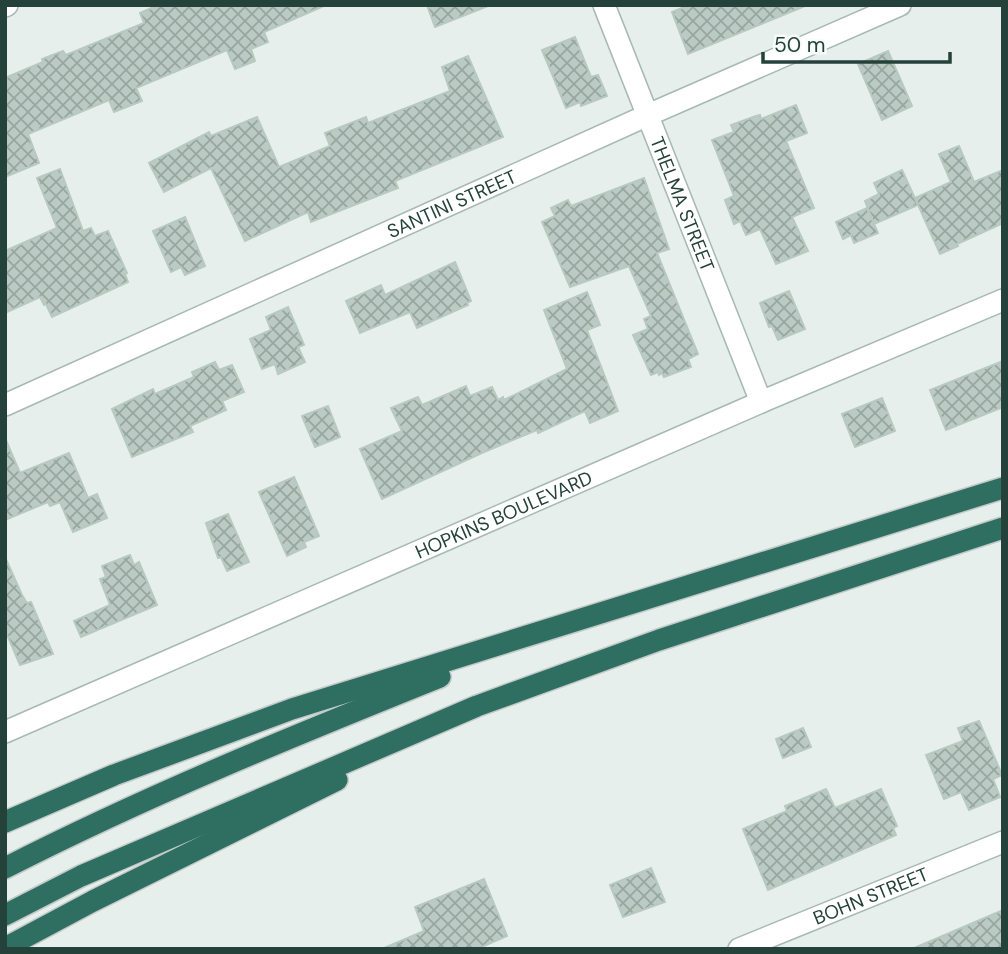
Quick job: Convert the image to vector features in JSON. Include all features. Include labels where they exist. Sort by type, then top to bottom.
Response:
[{"type":"highway","points":[[5,822],[114,775],[292,709],[1003,488]]},
{"type":"highway","points":[[5,915],[81,876],[477,706],[659,640],[1003,528]]},
{"type":"highway","points":[[5,868],[63,839],[288,739],[568,625]]},
{"type":"highway","points":[[5,948],[93,901],[291,805],[477,706]]},
{"type":"street","name":"THELMA STREET","points":[[604,5],[761,402]]},
{"type":"street","name":"SANTINI STREET","points":[[5,405],[648,115],[900,5]]},
{"type":"street","name":"HOPKINS BOULEVARD","points":[[5,732],[761,402],[1003,300]]},
{"type":"street","name":"BOHN STREET","points":[[739,949],[1003,842]]},
{"type":"building","points":[[158,5],[326,5],[264,32],[268,42],[251,49],[255,61],[235,69],[227,50],[136,88],[142,101],[114,112],[109,100],[28,134],[39,163],[5,177],[5,78],[43,62],[42,59],[63,51],[66,55],[144,23],[140,13]]},
{"type":"building","points":[[427,5],[488,5],[488,6],[435,27]]},
{"type":"building","points":[[689,5],[805,6],[688,54],[672,12]]},
{"type":"building","points":[[575,37],[591,77],[598,75],[607,96],[581,106],[580,102],[566,108],[542,50]]},
{"type":"building","points":[[888,51],[912,106],[882,120],[858,64]]},
{"type":"building","points":[[468,56],[503,137],[395,181],[398,188],[311,222],[308,212],[245,241],[211,168],[164,192],[149,163],[209,132],[211,136],[257,117],[279,167],[330,146],[325,133],[366,117],[368,123],[450,91],[442,67]]},
{"type":"building","points":[[796,105],[807,133],[786,141],[814,208],[792,217],[808,251],[776,264],[760,229],[746,235],[740,221],[734,224],[725,200],[734,196],[712,140],[734,132],[731,125],[760,115],[761,119]]},
{"type":"building","points":[[959,146],[974,182],[1003,170],[1003,223],[940,254],[915,198],[951,182],[939,154]]},
{"type":"building","points":[[60,169],[83,231],[91,228],[95,236],[108,231],[127,273],[128,282],[52,317],[40,297],[5,313],[5,251],[57,228],[37,178]]},
{"type":"building","points":[[902,170],[918,205],[874,224],[865,201],[879,194],[874,183]]},
{"type":"building","points":[[644,178],[669,249],[657,253],[698,354],[688,359],[691,367],[664,377],[658,372],[651,375],[633,335],[648,329],[644,319],[651,316],[629,266],[570,287],[542,222],[555,216],[551,208],[568,200],[571,206]]},
{"type":"building","points":[[867,208],[878,233],[854,243],[851,235],[843,239],[836,222]]},
{"type":"building","points":[[185,217],[205,266],[185,275],[181,267],[171,272],[153,231]]},
{"type":"building","points":[[455,262],[471,301],[468,305],[417,328],[410,312],[360,333],[346,301],[381,285],[385,295]]},
{"type":"building","points":[[789,291],[805,329],[778,340],[772,326],[769,327],[760,303]]},
{"type":"building","points":[[587,292],[600,325],[587,330],[618,411],[590,423],[585,411],[538,433],[537,430],[484,452],[382,499],[360,449],[402,431],[391,408],[418,397],[422,405],[466,386],[470,396],[492,387],[498,400],[503,397],[504,400],[567,369],[544,310]]},
{"type":"building","points":[[288,307],[304,345],[298,347],[305,362],[278,374],[275,364],[262,369],[250,339],[271,330],[266,317]]},
{"type":"building","points":[[1003,361],[1003,407],[946,430],[930,390]]},
{"type":"building","points":[[215,362],[219,370],[232,365],[244,392],[222,401],[226,410],[190,426],[193,432],[132,457],[112,409],[153,389],[155,394],[194,377],[192,372]]},
{"type":"building","points":[[882,398],[895,431],[855,447],[842,414]]},
{"type":"building","points":[[328,406],[340,437],[315,447],[302,416]]},
{"type":"building","points":[[5,438],[20,473],[69,453],[88,498],[97,494],[107,518],[73,532],[60,502],[50,506],[48,502],[5,520]]},
{"type":"building","points":[[294,477],[319,536],[304,542],[306,547],[287,556],[259,492]]},
{"type":"building","points":[[228,514],[249,562],[227,571],[221,557],[218,558],[206,523]]},
{"type":"building","points":[[130,555],[134,565],[139,562],[157,605],[81,637],[74,621],[110,605],[100,579],[106,577],[102,566]]},
{"type":"building","points":[[5,557],[22,595],[27,603],[31,602],[53,654],[20,665],[5,630]]},
{"type":"building","points":[[979,721],[1002,775],[993,779],[1000,797],[969,810],[961,792],[944,799],[926,755],[963,741],[958,728]]},
{"type":"building","points":[[803,728],[811,747],[783,758],[776,739]]},
{"type":"building","points":[[826,789],[835,808],[881,789],[897,826],[893,828],[896,835],[768,890],[743,829],[787,811],[785,806]]},
{"type":"building","points":[[651,868],[665,902],[623,917],[610,885]]},
{"type":"building","points":[[484,879],[507,936],[477,949],[382,949],[424,931],[415,907]]},
{"type":"building","points":[[1003,910],[1003,949],[912,949]]}]
